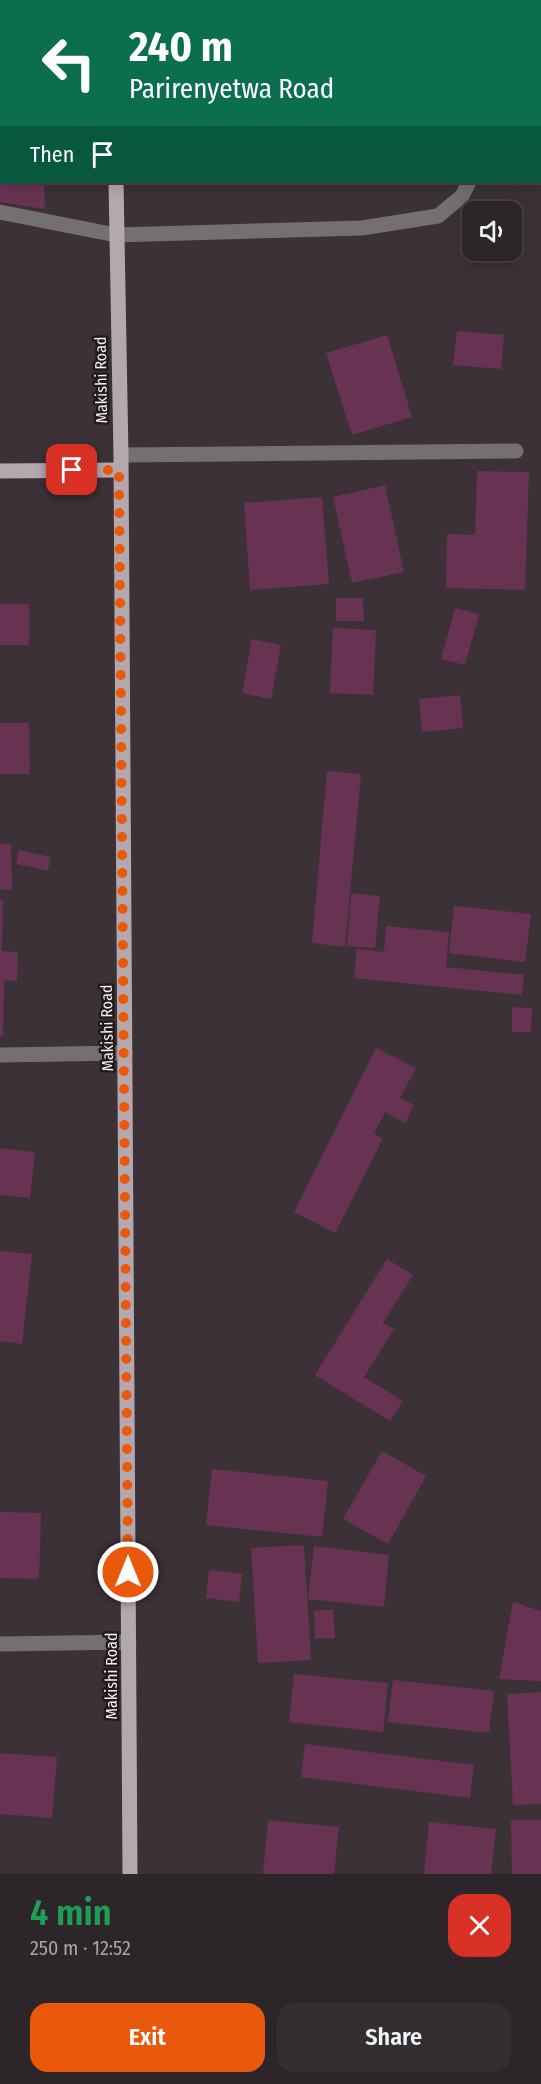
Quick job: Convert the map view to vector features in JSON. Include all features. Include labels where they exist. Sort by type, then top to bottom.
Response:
[{"type":"main road","name":"Makishi Road","points":[[116,183],[130,1874]]},
{"type":"main road","points":[[0,471],[120,463]]},
{"type":"street","points":[[0,212],[116,235],[362,228],[438,216],[462,196],[468,183]]},
{"type":"street","points":[[120,463],[516,451]]},
{"type":"street","points":[[0,1055],[125,1053]]},
{"type":"street","points":[[0,1644],[129,1642]]},
{"type":"building","points":[[0,183],[44,183],[45,209],[0,202]]},
{"type":"building","points":[[457,331],[504,335],[501,369],[453,365]]},
{"type":"building","points":[[387,335],[412,417],[352,435],[326,353]]},
{"type":"building","points":[[477,471],[529,472],[525,590],[446,588],[447,534],[475,535]]},
{"type":"building","points":[[385,485],[404,572],[352,583],[333,497]]},
{"type":"building","points":[[322,497],[329,584],[250,590],[244,503]]},
{"type":"building","points":[[336,598],[363,598],[364,621],[336,621]]},
{"type":"building","points":[[0,604],[29,604],[29,645],[0,645]]},
{"type":"building","points":[[455,608],[479,614],[465,665],[441,659]]},
{"type":"building","points":[[333,628],[376,630],[373,695],[330,693]]},
{"type":"building","points":[[252,639],[281,645],[271,699],[242,693]]},
{"type":"building","points":[[460,695],[463,728],[422,732],[419,699]]},
{"type":"building","points":[[0,723],[29,723],[30,774],[0,774]]},
{"type":"building","points":[[327,771],[361,774],[345,947],[312,943]]},
{"type":"building","points":[[0,844],[11,844],[12,889],[0,890]]},
{"type":"building","points":[[19,850],[51,857],[48,871],[16,864]]},
{"type":"building","points":[[351,893],[380,896],[375,948],[347,946]]},
{"type":"building","points":[[0,900],[3,900],[2,951],[18,952],[17,981],[4,980],[3,1037],[0,1036]]},
{"type":"building","points":[[454,906],[531,914],[525,962],[449,953]]},
{"type":"building","points":[[386,926],[449,932],[446,967],[524,975],[522,995],[354,978],[357,949],[384,952]]},
{"type":"building","points":[[512,1007],[532,1008],[531,1032],[512,1032]]},
{"type":"building","points":[[376,1048],[416,1068],[400,1098],[414,1105],[405,1123],[385,1112],[374,1134],[383,1139],[335,1233],[294,1212]]},
{"type":"building","points":[[0,1148],[35,1152],[30,1198],[0,1195]]},
{"type":"building","points":[[0,1251],[32,1254],[22,1344],[0,1341]]},
{"type":"building","points":[[387,1259],[413,1275],[383,1323],[394,1329],[364,1377],[403,1401],[390,1421],[315,1375]]},
{"type":"building","points":[[382,1451],[426,1476],[388,1544],[343,1519]]},
{"type":"building","points":[[212,1469],[328,1481],[322,1537],[206,1525]]},
{"type":"building","points":[[0,1512],[41,1513],[39,1579],[0,1578]]},
{"type":"building","points":[[304,1545],[311,1660],[258,1663],[251,1548]]},
{"type":"building","points":[[314,1546],[389,1555],[384,1607],[308,1599]]},
{"type":"building","points":[[209,1570],[242,1574],[239,1602],[206,1598]]},
{"type":"building","points":[[513,1602],[541,1611],[541,1681],[499,1679]]},
{"type":"building","points":[[333,1609],[335,1638],[315,1639],[314,1611]]},
{"type":"building","points":[[294,1674],[388,1683],[383,1732],[289,1722]]},
{"type":"building","points":[[393,1680],[494,1691],[489,1733],[388,1722]]},
{"type":"building","points":[[541,1692],[541,1804],[513,1805],[507,1694]]},
{"type":"building","points":[[305,1744],[474,1765],[470,1798],[301,1777]]},
{"type":"building","points":[[0,1753],[57,1757],[52,1818],[0,1814]]},
{"type":"building","points":[[268,1820],[339,1827],[334,1874],[263,1874]]},
{"type":"building","points":[[511,1820],[541,1820],[541,1874],[512,1874]]},
{"type":"building","points":[[429,1822],[496,1829],[491,1874],[424,1874]]},
{"type":"route","points":[[72,470],[119,470],[128,1572]]}]
